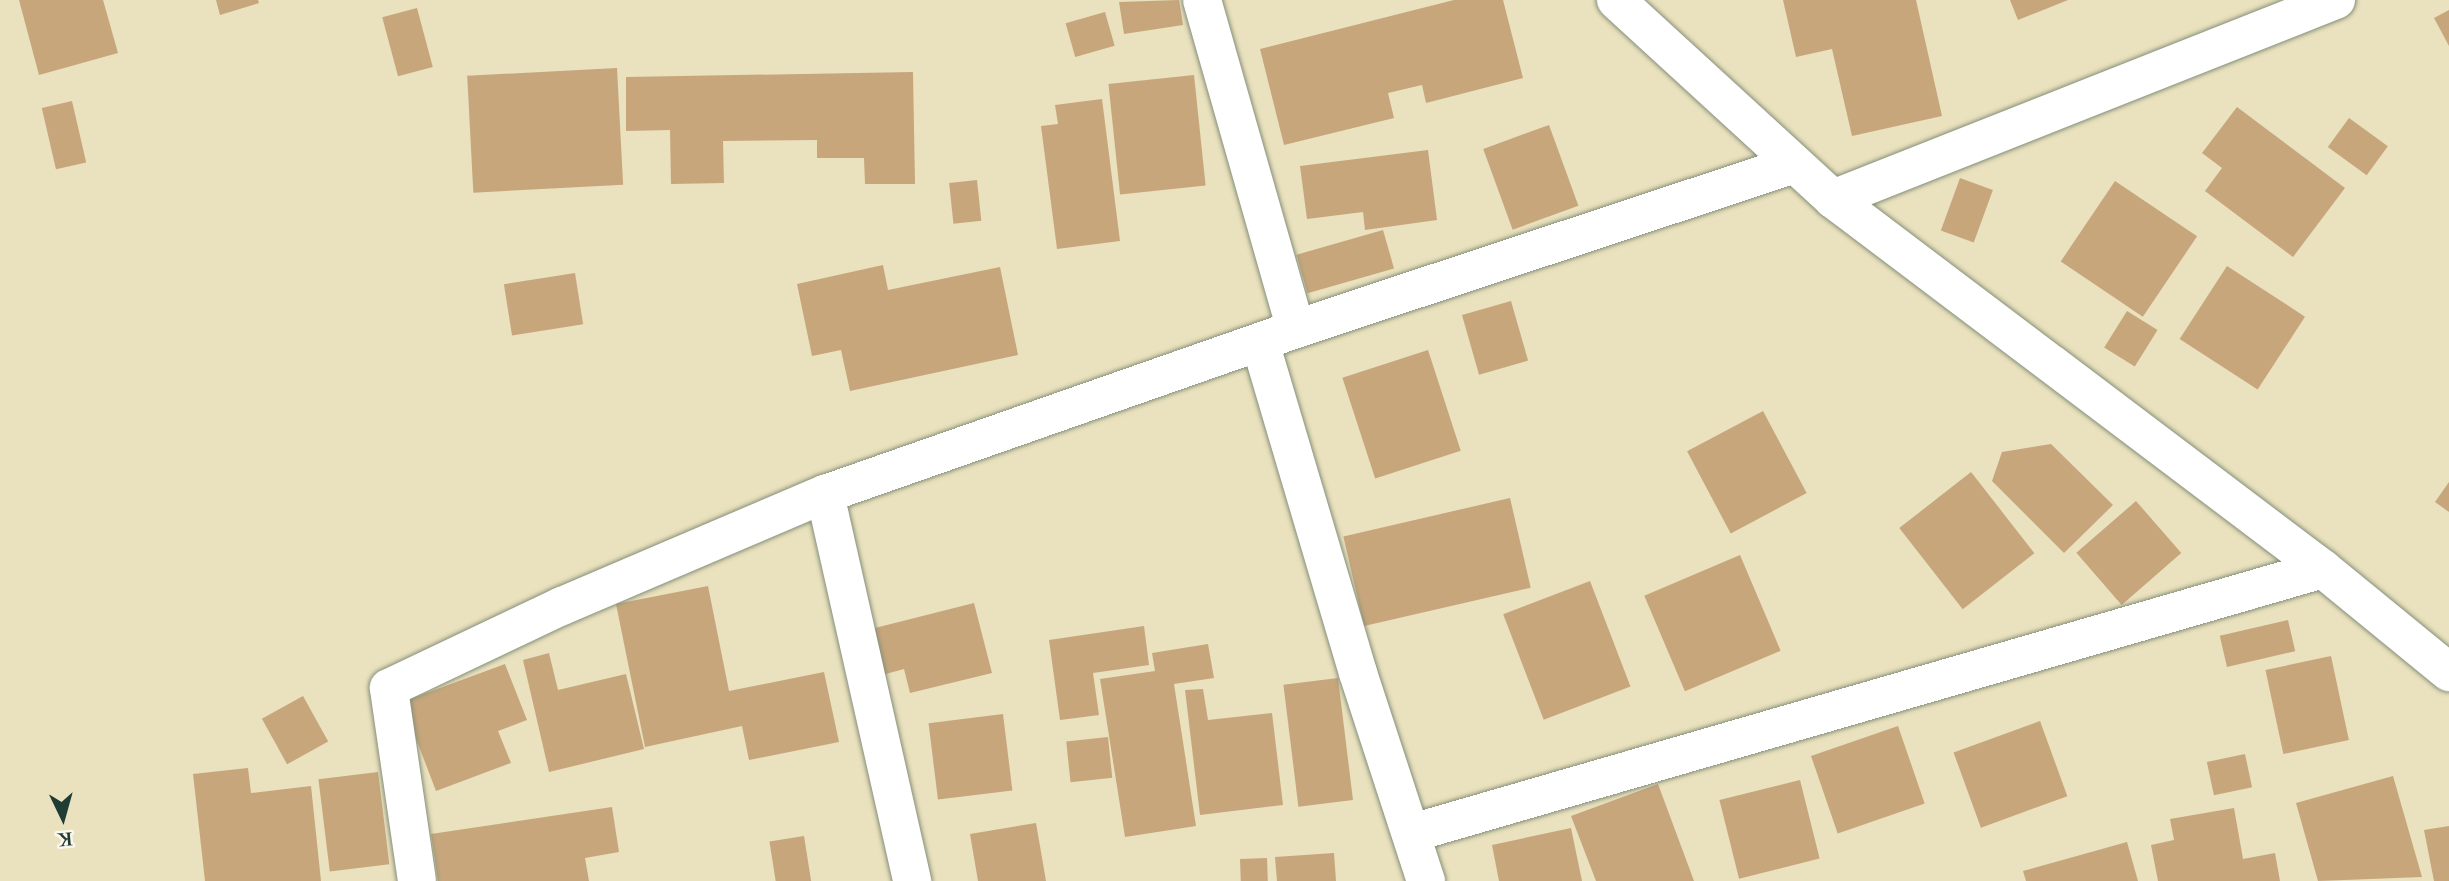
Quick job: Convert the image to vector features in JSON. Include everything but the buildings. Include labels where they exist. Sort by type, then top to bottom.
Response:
[{"type":"street","points":[[1202,0],[1296,330]]},
{"type":"street","points":[[1616,0],[1792,165],[1833,199],[2322,569],[2449,672]]},
{"type":"street","points":[[1833,199],[2336,0]]},
{"type":"street","points":[[417,881],[389,688],[562,606],[825,494],[1260,342],[1792,165]]},
{"type":"street","points":[[1260,342],[1358,673],[1426,881]]},
{"type":"street","points":[[825,494],[912,881]]},
{"type":"street","points":[[1412,833],[2322,569]]}]
